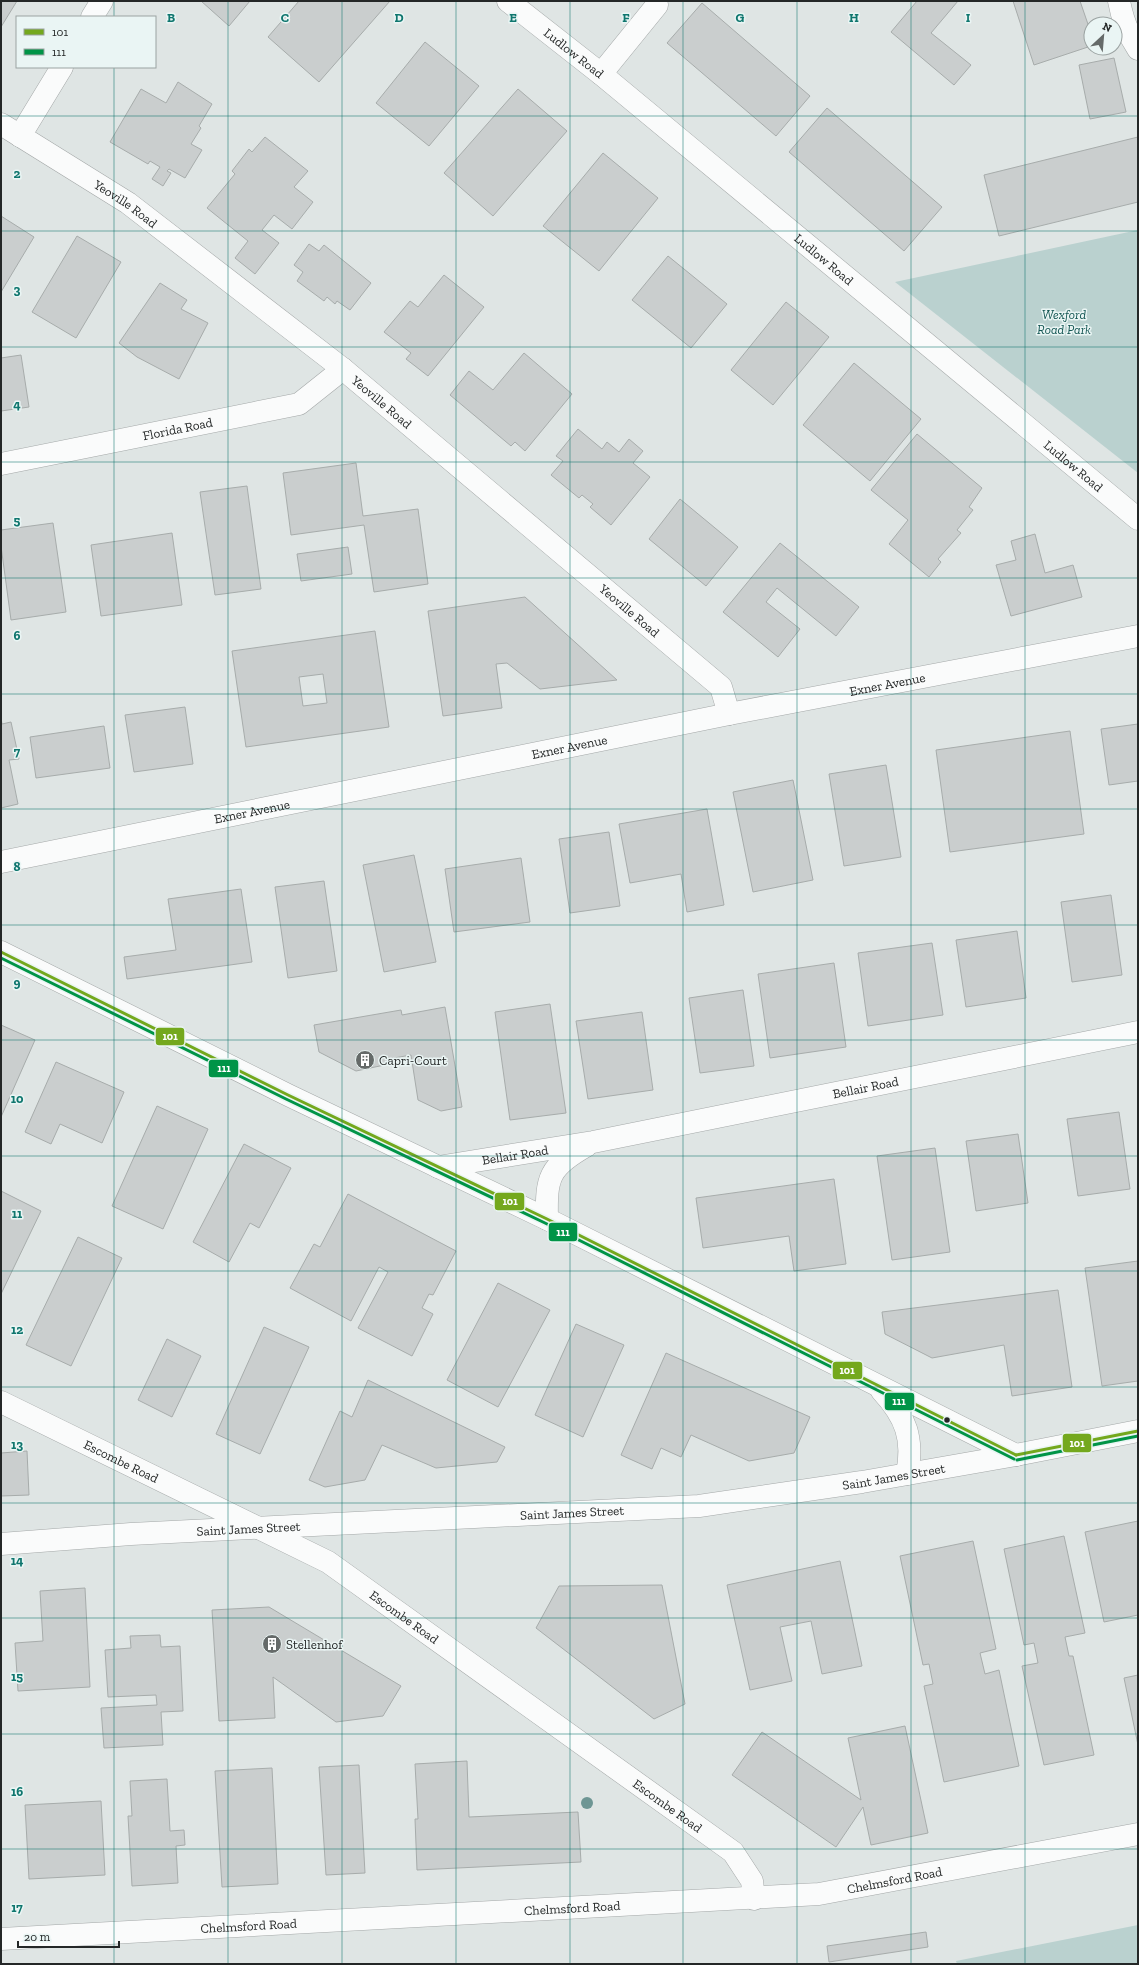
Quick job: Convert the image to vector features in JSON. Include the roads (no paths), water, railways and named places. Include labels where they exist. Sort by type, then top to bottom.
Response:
[{"type":"street","points":[[93,16],[102,1]]},
{"type":"street","name":"Ludlow Road","points":[[508,1],[601,74],[1138,519]]},
{"type":"street","points":[[1119,1],[1121,14],[1130,36],[1138,48]]},
{"type":"street","points":[[601,74],[657,5]]},
{"type":"street","points":[[20,136],[61,68]]},
{"type":"street","name":"Yeoville Road","points":[[1,124],[128,203],[343,370],[721,687],[729,714]]},
{"type":"street","name":"Florida Road","points":[[1,464],[299,404],[343,370]]},
{"type":"street","name":"Exner Avenue","points":[[1,862],[729,714],[1138,636]]},
{"type":"street","points":[[1,952],[288,1095],[548,1219],[1016,1455]]},
{"type":"street","name":"Bellair Road","points":[[438,1167],[593,1142],[1138,1032]]},
{"type":"street","name":"Bellair Road","points":[[548,1219],[548,1185],[553,1172],[565,1159],[593,1142]]},
{"type":"street","points":[[879,1387],[894,1404],[907,1428],[910,1448],[907,1474]]},
{"type":"street","name":"Escombe Road","points":[[1,1402],[328,1562],[733,1852],[752,1880],[754,1899]]},
{"type":"street","name":"Saint James Street","points":[[1,1544],[131,1534],[699,1506],[907,1474],[1016,1455],[1138,1431]]},
{"type":"street","name":"Chelmsford Road","points":[[1,1939],[754,1899],[819,1894],[1138,1834]]},
{"type":"place","name":"Capri-Court","points":[[365,1060]]},
{"type":"place","name":"Stellenhof","points":[[272,1644]]},
{"type":"park label","name":"Wexford Road Park","points":[[1064,322]]}]
